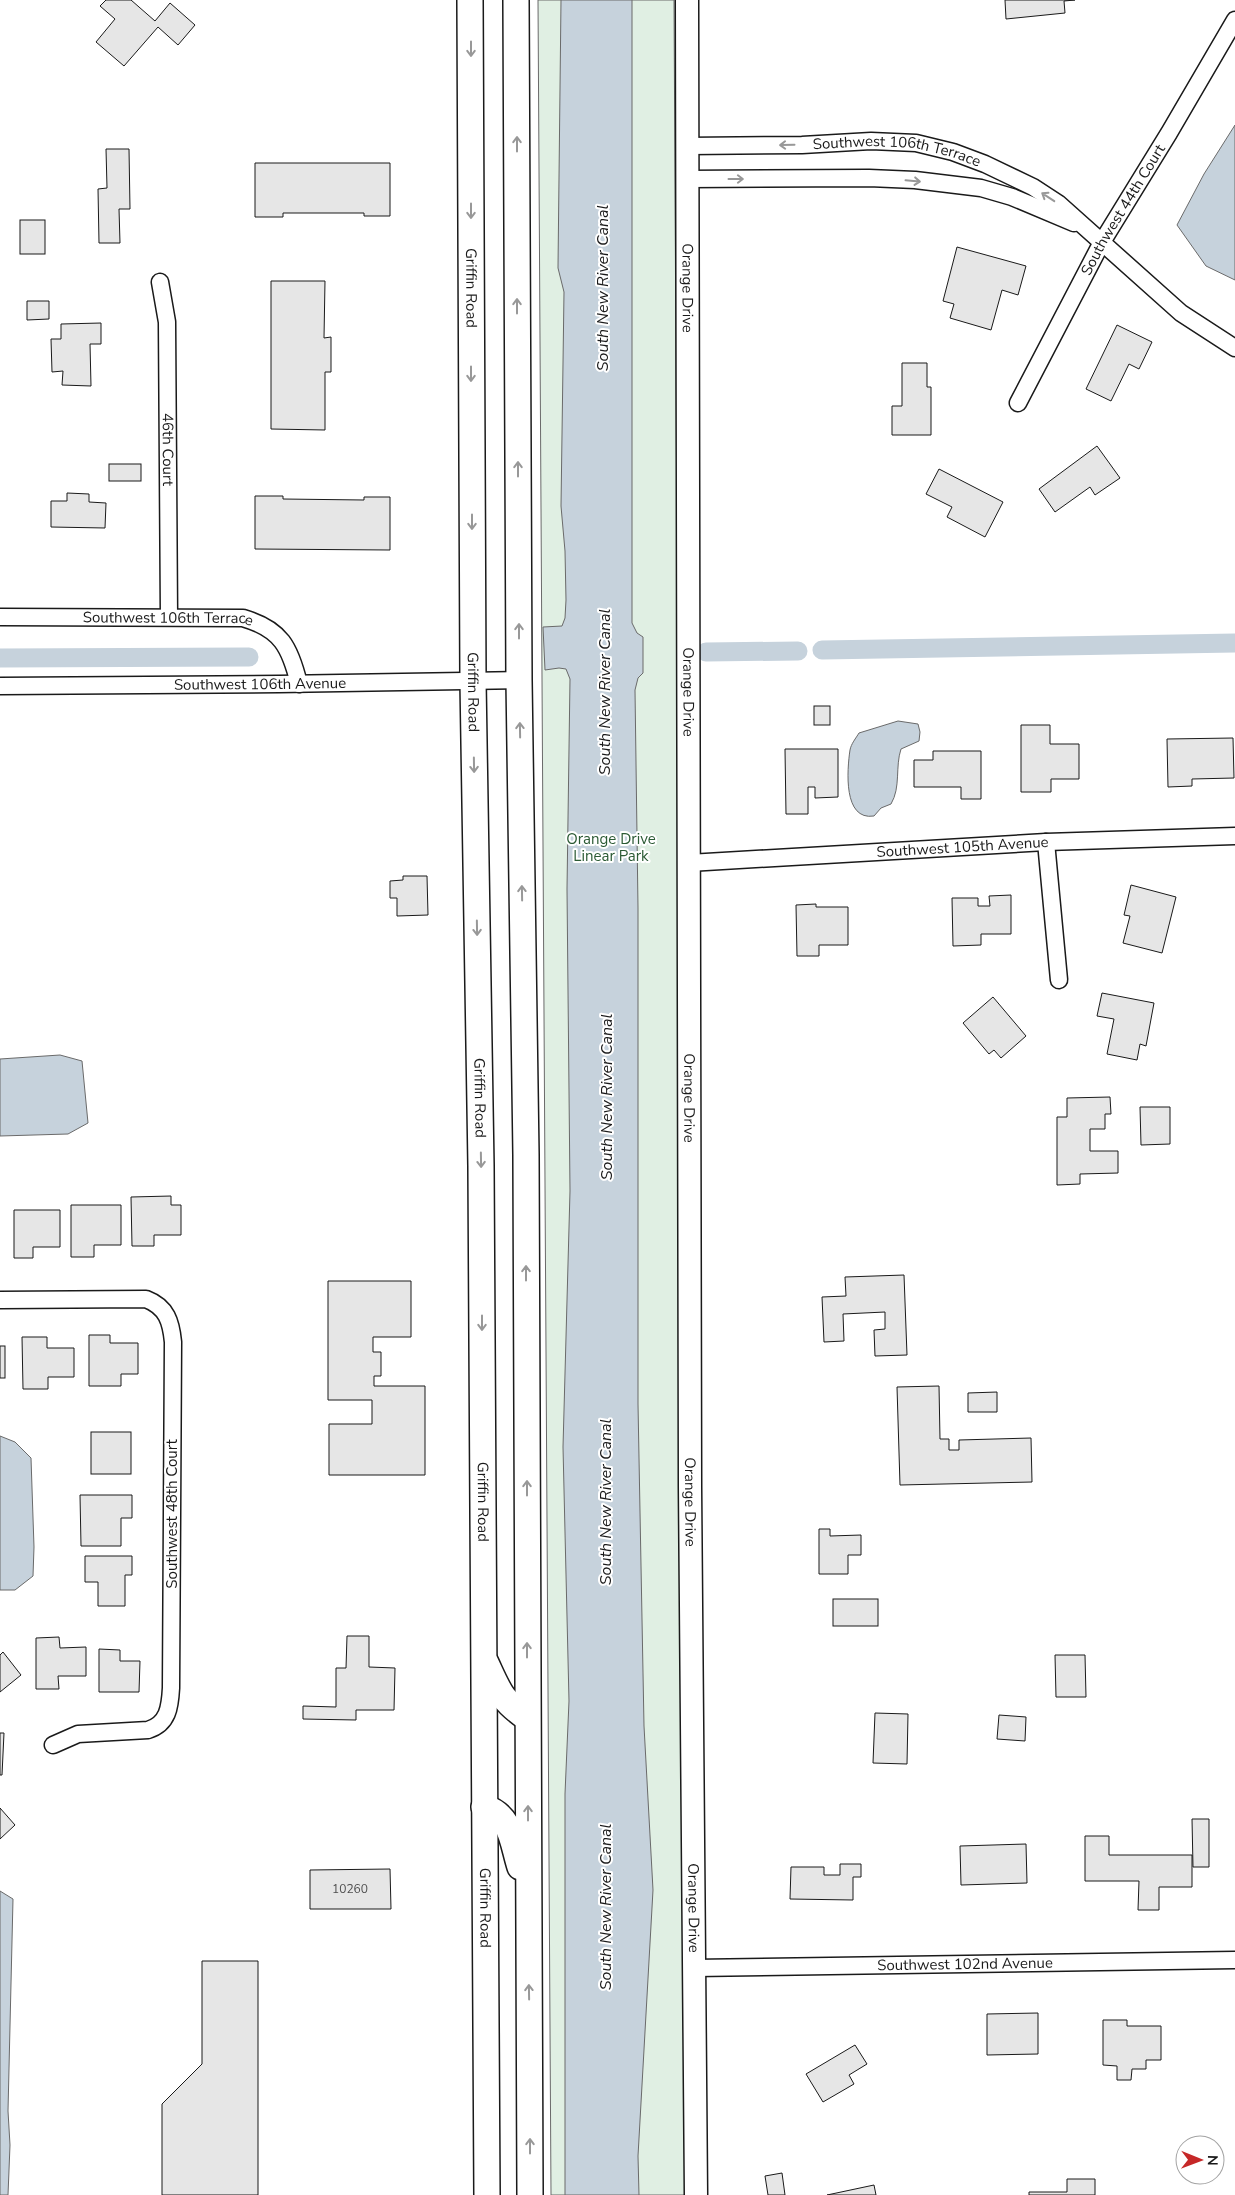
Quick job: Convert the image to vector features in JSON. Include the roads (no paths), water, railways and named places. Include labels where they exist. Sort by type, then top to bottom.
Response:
[{"type":"main road","name":"Griffin Road","points":[[470,0],[473,682],[481,1176],[487,2195]]},
{"type":"main road","points":[[516,0],[519,680],[526,1155],[530,2195]]},
{"type":"main road","points":[[484,1659],[501,1694],[509,1705],[528,1718]]},
{"type":"main road","points":[[484,1807],[496,1811],[506,1822],[528,1896]]},
{"type":"street","name":"Orange Drive","points":[[687,0],[690,1486],[696,2195]]},
{"type":"street","name":"Southwest 44th Court","points":[[1018,403],[1102,242],[1235,20]]},
{"type":"street","name":"Southwest 106th Terrace","points":[[687,146],[802,145],[871,141],[916,143],[953,152],[985,164],[1034,187],[1059,204],[1181,313],[1235,348]]},
{"type":"street","name":"Southwest 106th Terrace","points":[[687,179],[869,178],[915,180],[981,188],[1012,197],[1085,228]]},
{"type":"street","name":"46th Court","points":[[160,282],[167,322],[169,617]]},
{"type":"street","name":"Southwest 106th Terrace","points":[[0,617],[243,618],[264,625],[283,641],[293,660],[299,684]]},
{"type":"street","name":"Southwest 106th Avenue","points":[[0,686],[519,680]]},
{"type":"street","name":"Southwest 105th Avenue","points":[[689,863],[1046,842],[1235,836]]},
{"type":"street","points":[[1046,842],[1059,980]]},
{"type":"street","name":"Southwest 48th Court","points":[[0,1300],[136,1298],[153,1302],[166,1302],[173,1342],[171,1688],[169,1711],[163,1722],[156,1728],[139,1732],[78,1734],[54,1745]]},
{"type":"street","name":"Southwest 102nd Avenue","points":[[694,1968],[1235,1960]]},
{"type":"water","name":"South New River Canal","points":[[561,0],[632,0],[632,623],[637,633],[643,637],[643,673],[638,678],[635,690],[638,908],[638,1404],[644,1726],[653,1890],[638,2156],[639,2195],[565,2195],[565,1794],[569,1701],[563,1447],[570,1191],[567,889],[570,679],[566,669],[545,670],[543,627],[562,626],[565,618],[566,600],[565,551],[561,506],[564,292],[558,268]]},
{"type":"water","points":[[1235,125],[1235,280],[1206,266],[1177,225],[1204,174]]},
{"type":"water","points":[[898,721],[918,724],[920,732],[919,741],[901,749],[896,791],[891,804],[881,808],[874,816],[864,815],[857,811],[852,803],[849,792],[848,769],[852,743],[859,733]]},
{"type":"water","points":[[60,1055],[82,1061],[88,1123],[68,1134],[0,1136],[0,1059]]},
{"type":"water","points":[[0,1436],[15,1442],[31,1458],[33,1576],[15,1590],[0,1590]]},
{"type":"water","points":[[0,1891],[13,1899],[8,2195],[0,2195]]},
{"type":"waterway","points":[[822,650],[1235,643]]},
{"type":"waterway","points":[[706,652],[798,651]]},
{"type":"waterway","points":[[0,658],[249,657]]},
{"type":"park label","name":"Orange Drive Linear Park","points":[[611,848]]}]
